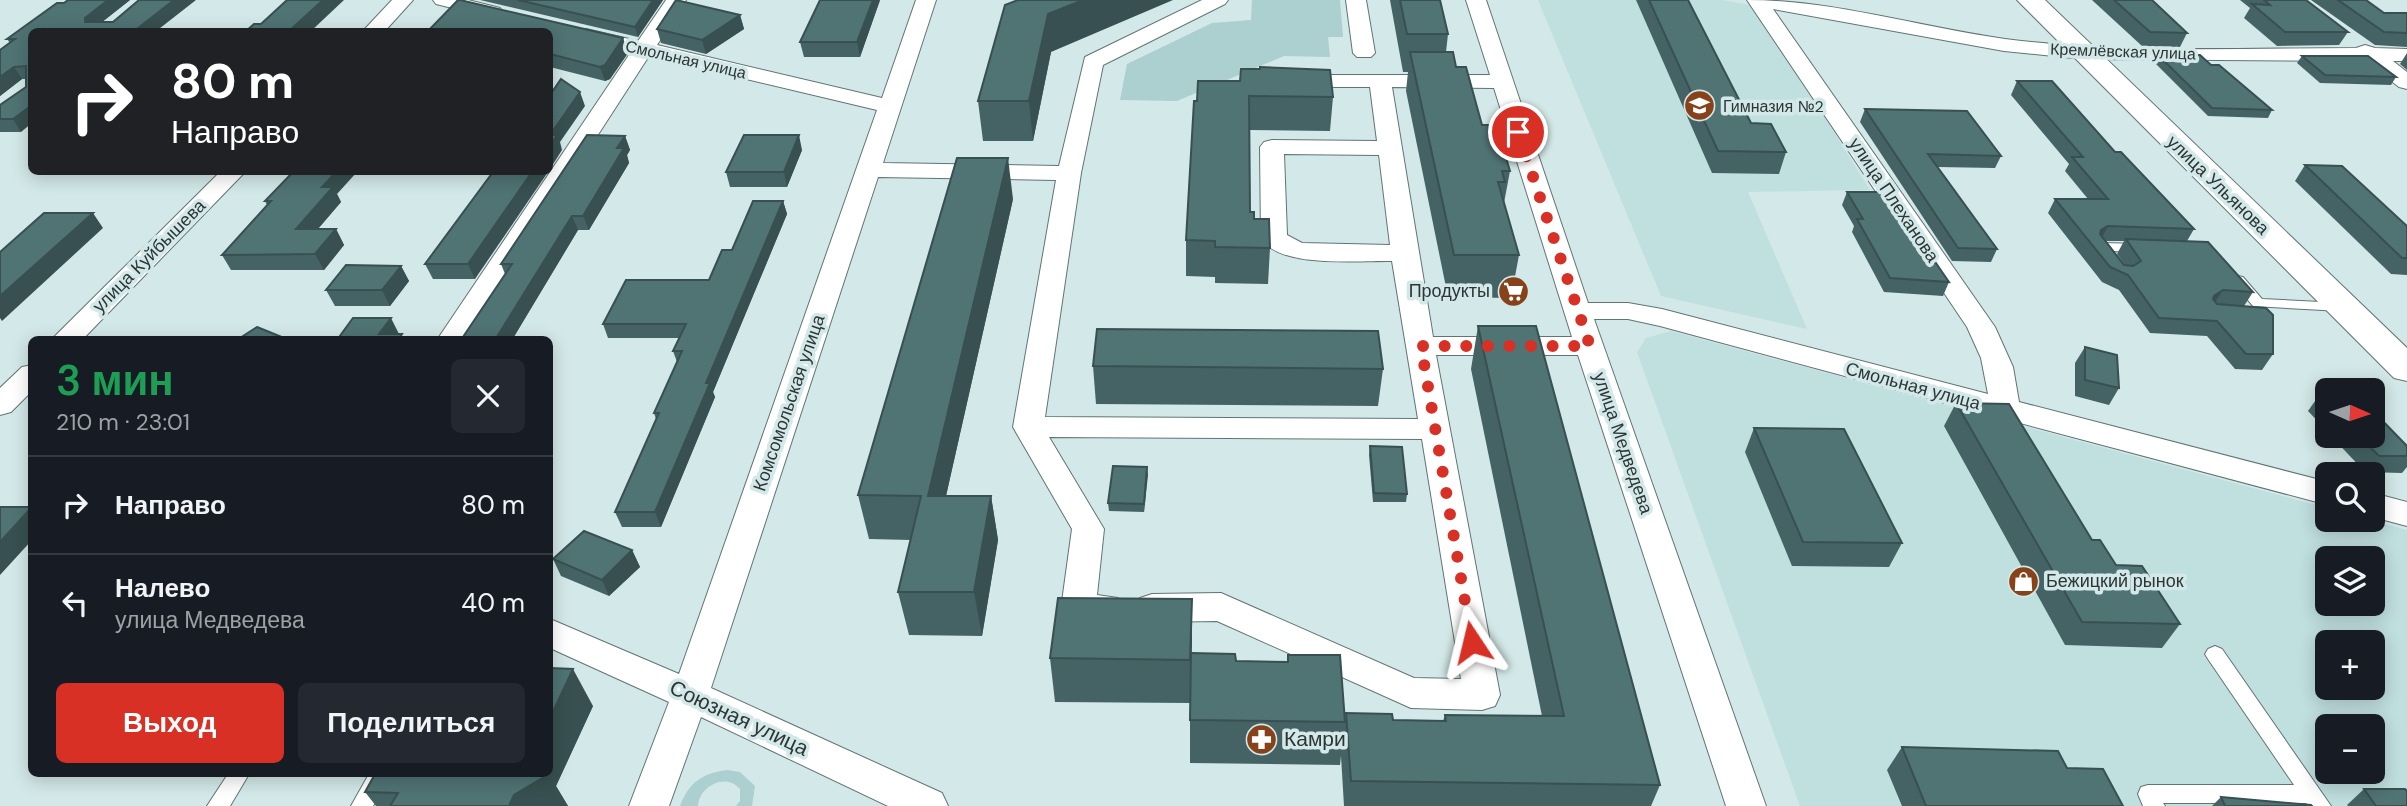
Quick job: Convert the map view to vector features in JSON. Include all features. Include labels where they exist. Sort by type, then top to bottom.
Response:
[{"type":"main road","name":"улица Ульянова","points":[[2030,0],[2407,369]]},
{"type":"street","points":[[376,28],[403,0]]},
{"type":"street","points":[[443,0],[510,17]]},
{"type":"street","points":[[454,336],[676,0]]},
{"type":"street","name":"Комсомольская улица","points":[[649,806],[690,695],[926,0]]},
{"type":"street","points":[[1218,0],[1093,62],[1069,173],[1028,427],[1088,529],[1078,609],[1221,607],[1411,693],[1482,695],[1404,253],[1380,81]]},
{"type":"street","points":[[1356,0],[1364,53]]},
{"type":"street","name":"улица Медведева","points":[[1476,0],[1577,311],[1746,806]]},
{"type":"street","name":"Кремлёвская улица","points":[[1758,0],[2004,45],[2083,53],[2407,55]]},
{"type":"street","name":"улица Плеханова","points":[[1758,0],[1981,327],[1996,353],[2005,411]]},
{"type":"street","name":"Смольная улица","points":[[563,30],[889,106]]},
{"type":"street","points":[[2338,32],[2407,82]]},
{"type":"street","points":[[1278,80],[1502,82]]},
{"type":"street","points":[[1389,148],[1272,147],[1274,239],[1297,251],[1404,253]]},
{"type":"street","points":[[868,170],[1069,173]]},
{"type":"street","name":"улица Куйбышева","points":[[69,336],[230,175]]},
{"type":"street","name":"Смольная улица","points":[[1577,311],[1628,311],[1661,318],[2005,411],[2315,491]]},
{"type":"street","points":[[1421,346],[1590,346]]},
{"type":"street","points":[[1028,427],[1436,429]]},
{"type":"street","points":[[2385,508],[2407,514]]},
{"type":"street","name":"Союзная улица","points":[[553,634],[928,806]]},
{"type":"lane","points":[[2116,265],[2101,247],[2156,248]]},
{"type":"lane","points":[[2227,268],[2255,309],[2344,307]]},
{"type":"lane","points":[[2215,654],[2316,800]]},
{"type":"lane","points":[[218,806],[237,777]]},
{"type":"lane","points":[[362,806],[378,777]]},
{"type":"lane","points":[[2154,806],[2148,794],[2316,800]]},
{"type":"shaded area","points":[[1252,0],[1340,0],[1343,37],[1328,37],[1330,57],[1284,56],[1177,101],[1120,100],[1127,64],[1212,23],[1251,20]]},
{"type":"shaded area","name":"Гимназия №2","points":[[1538,0],[1722,0],[1756,6],[1870,190],[1748,192],[1807,329],[1661,296]]},
{"type":"shaded area","name":"Бежицкий рынок","points":[[1671,331],[2315,505],[2315,532],[2385,532],[2385,524],[2407,530],[2407,806],[1800,806],[1637,352],[1646,338]]},
{"type":"shaded area","points":[[727,770],[740,772],[755,786],[752,806],[736,806],[740,801],[740,789],[734,784],[721,782],[708,787],[698,806],[680,806],[698,780]]},
{"type":"building","points":[[68,0],[108,0],[85,18],[85,22],[113,22],[139,0],[174,0],[138,28],[28,28],[28,108],[13,119],[0,119],[0,105],[26,87],[26,66],[14,67],[0,77],[0,50],[15,39],[7,39],[57,3]]},
{"type":"building","points":[[287,0],[323,0],[292,28],[250,28],[254,24],[261,24]]},
{"type":"building","points":[[458,0],[623,38],[605,65],[600,67],[553,55],[553,28],[431,28]]},
{"type":"building","points":[[518,0],[653,0],[635,27]]},
{"type":"building","points":[[676,0],[740,15],[702,40],[657,29]]},
{"type":"building","points":[[820,0],[873,0],[857,42],[800,42]]},
{"type":"building","points":[[1018,0],[1083,0],[1048,14],[1029,101],[978,101],[1005,5]]},
{"type":"building","points":[[1400,0],[1440,0],[1448,34],[1407,34]]},
{"type":"building","points":[[1649,0],[1688,0],[1751,123],[1771,124],[1786,152],[1718,151]]},
{"type":"building","points":[[2114,0],[2152,0],[2187,33],[2150,32]]},
{"type":"building","points":[[2264,0],[2306,0],[2348,32],[2285,32],[2252,4],[2270,5]]},
{"type":"building","points":[[2338,0],[2366,0],[2384,13],[2407,13],[2407,33],[2384,32]]},
{"type":"building","points":[[1410,52],[1453,52],[1456,67],[1466,67],[1482,125],[1488,125],[1491,136],[1499,135],[1510,171],[1502,171],[1505,182],[1498,182],[1519,255],[1454,255]]},
{"type":"building","points":[[2158,55],[2200,55],[2211,65],[2219,65],[2272,110],[2212,108]]},
{"type":"building","points":[[2302,56],[2368,56],[2396,77],[2325,75]]},
{"type":"building","points":[[1260,67],[1330,70],[1333,97],[1249,96],[1250,212],[1254,212],[1254,219],[1269,219],[1270,248],[1215,247],[1215,241],[1186,240],[1194,101],[1197,101],[1198,81],[1240,81],[1241,69]]},
{"type":"building","points":[[561,79],[580,92],[553,131],[553,91]]},
{"type":"building","points":[[2017,81],[2052,81],[2115,152],[2121,152],[2194,229],[2108,226],[2101,230],[2100,234],[2124,265],[2133,266],[2141,261],[2126,239],[2208,242],[2253,292],[2223,290],[2213,299],[2217,304],[2266,308],[2273,315],[2273,354],[2246,354],[2217,321],[2159,318],[2128,275],[2110,267],[2055,199],[2108,199],[2072,157],[2083,157]]},
{"type":"building","points":[[1865,109],[1967,111],[2001,156],[1928,154],[1997,249],[1958,248]]},
{"type":"building","points":[[587,135],[625,136],[617,148],[624,148],[583,216],[572,216],[497,336],[464,336],[512,264],[501,264]]},
{"type":"building","points":[[744,135],[799,135],[784,172],[726,172]]},
{"type":"building","points":[[957,158],[1008,158],[928,496],[991,496],[974,592],[898,592],[921,496],[858,495]]},
{"type":"building","points":[[2305,165],[2342,166],[2407,226],[2407,258],[2402,258]]},
{"type":"building","points":[[290,175],[333,175],[322,187],[333,187],[296,229],[336,229],[315,254],[222,255],[271,201],[265,201]]},
{"type":"building","points":[[491,175],[530,175],[468,264],[425,264]]},
{"type":"building","points":[[1847,192],[1887,192],[1949,282],[1890,278],[1857,219],[1863,219]]},
{"type":"building","points":[[753,201],[783,201],[655,512],[615,512],[659,413],[654,413],[682,351],[673,351],[686,324],[603,324],[626,280],[709,280],[722,250],[732,250]]},
{"type":"building","points":[[44,213],[93,213],[0,296],[0,252]]},
{"type":"building","points":[[346,265],[401,266],[382,290],[326,290]]},
{"type":"building","points":[[353,318],[391,318],[379,334],[402,334],[401,336],[340,336]]},
{"type":"building","points":[[1478,326],[1536,326],[1660,785],[1351,781],[1346,713],[1392,714],[1393,720],[1446,721],[1445,715],[1564,716]]},
{"type":"building","points":[[257,327],[279,336],[243,336]]},
{"type":"building","points":[[1097,329],[1378,331],[1383,369],[1093,366]]},
{"type":"building","points":[[2085,347],[2117,355],[2119,388],[2085,380]]},
{"type":"building","points":[[1956,403],[2009,404],[2092,540],[2100,540],[2116,565],[2142,566],[2180,624],[2082,622]]},
{"type":"building","points":[[2385,423],[2407,446],[2407,456],[2379,456],[2371,448],[2385,448]]},
{"type":"building","points":[[1754,428],[1844,429],[1902,543],[1803,542]]},
{"type":"building","points":[[1370,446],[1402,447],[1407,494],[1374,493]]},
{"type":"building","points":[[1113,466],[1147,467],[1144,504],[1108,503]]},
{"type":"building","points":[[0,507],[28,507],[28,511],[0,542]]},
{"type":"building","points":[[584,531],[632,550],[602,580],[553,559]]},
{"type":"building","points":[[1058,598],[1192,599],[1190,660],[1050,658]]},
{"type":"building","points":[[1191,653],[1235,654],[1236,661],[1288,662],[1288,655],[1340,655],[1345,722],[1190,720]]},
{"type":"building","points":[[553,668],[573,669],[553,712]]},
{"type":"building","points":[[1902,747],[2058,751],[2067,768],[2103,769],[2123,806],[1926,806]]},
{"type":"building","points":[[373,777],[544,777],[514,795],[509,806],[390,806],[398,793],[365,792]]},
{"type":"building","points":[[2364,789],[2405,789],[2407,806],[2376,806]]},
{"type":"building","points":[[2221,797],[2311,805],[2312,806],[2225,806]]},
{"type":"place","name":"Гимназия №2","points":[[1700,106]]},
{"type":"place","name":"Продукты","points":[[1513,291]]},
{"type":"place","name":"Бежицкий рынок","points":[[2023,581]]},
{"type":"place","name":"Камри","points":[[1261,739]]},
{"type":"route","points":[[1472,642],[1421,346],[1590,346],[1518,132]]}]
